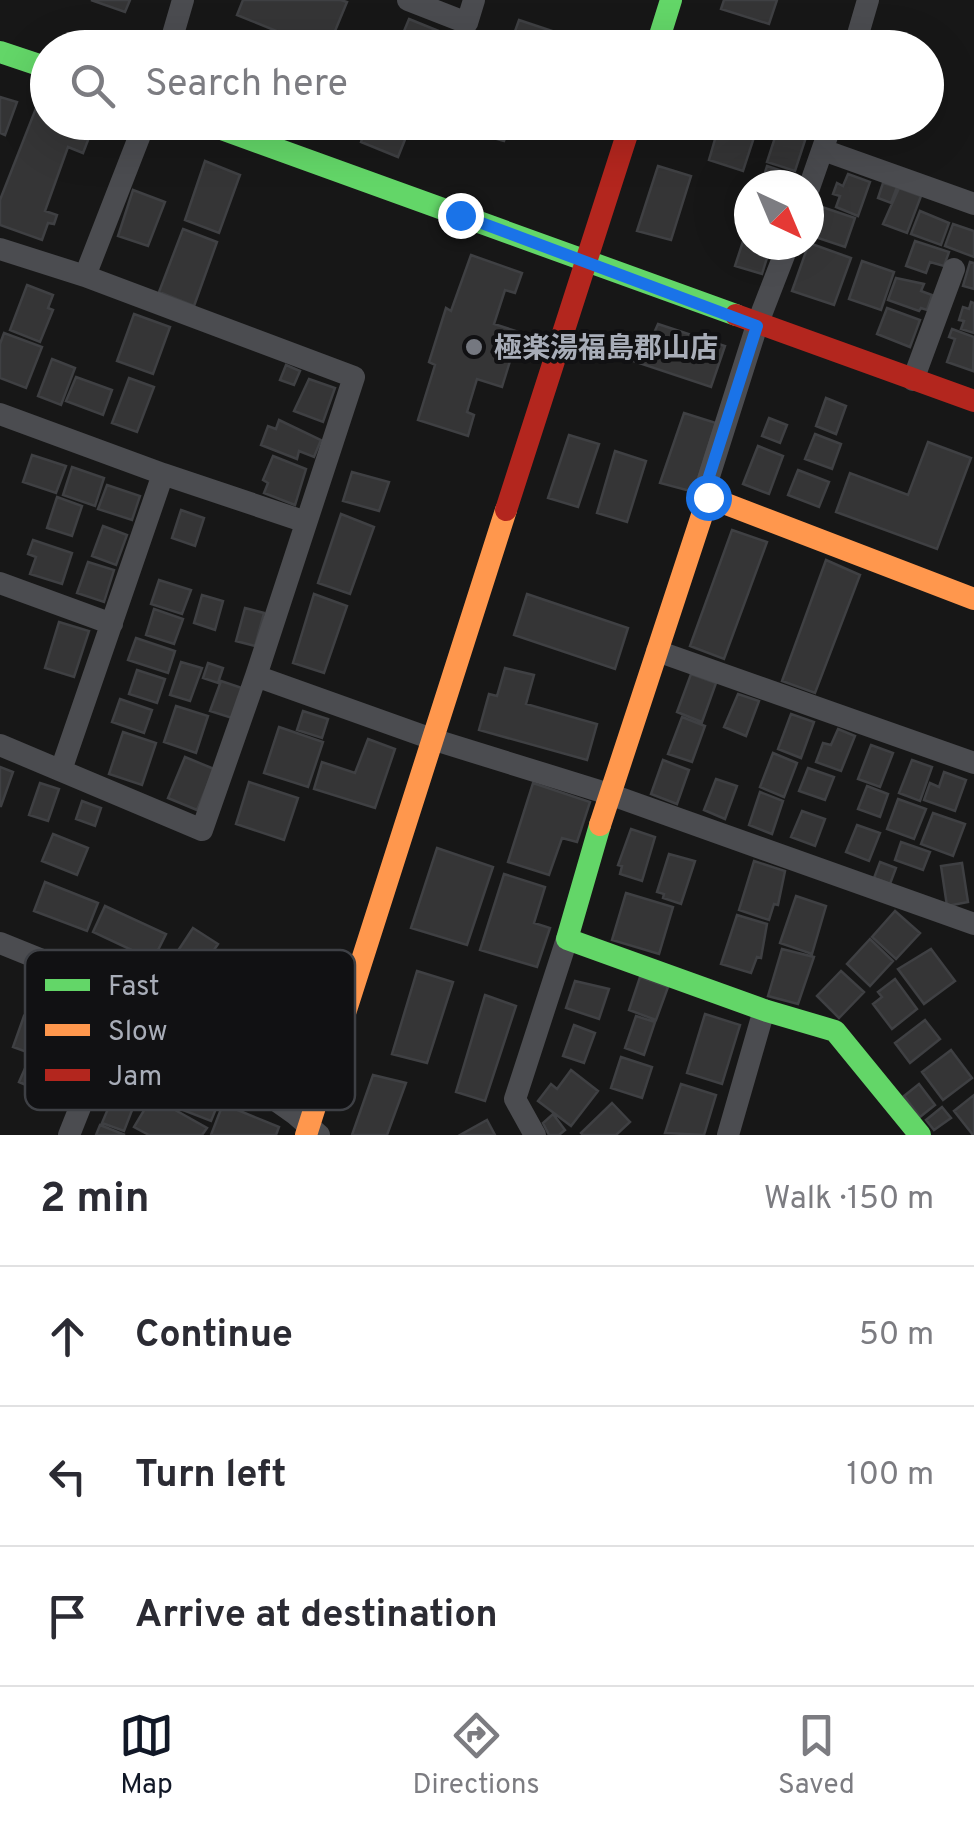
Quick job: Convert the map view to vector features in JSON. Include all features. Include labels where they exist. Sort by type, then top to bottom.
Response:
[{"type":"street","points":[[174,30],[183,0]]},
{"type":"street","points":[[408,0],[466,23],[474,0]]},
{"type":"street","points":[[662,30],[671,0]]},
{"type":"street","points":[[859,30],[868,0]]},
{"type":"street","points":[[0,52],[30,62]]},
{"type":"street","points":[[84,276],[138,140]]},
{"type":"street","points":[[252,140],[757,326],[974,401]]},
{"type":"street","points":[[355,993],[625,140]]},
{"type":"street","points":[[816,170],[827,140]]},
{"type":"street","points":[[824,150],[974,204]]},
{"type":"street","points":[[0,249],[84,276],[354,377],[202,830],[0,745]]},
{"type":"street","points":[[536,1135],[515,1099],[609,794],[708,497],[705,489],[782,260]]},
{"type":"street","points":[[912,380],[954,269]]},
{"type":"street","points":[[0,414],[306,522]]},
{"type":"street","points":[[62,770],[163,474]]},
{"type":"street","points":[[708,497],[974,599]]},
{"type":"street","points":[[0,583],[112,624]]},
{"type":"street","points":[[657,652],[974,763]]},
{"type":"street","points":[[256,676],[435,740],[609,794],[974,924]]},
{"type":"street","points":[[567,940],[835,1031],[920,1135]]},
{"type":"street","points":[[0,943],[25,953]]},
{"type":"street","points":[[728,1135],[764,1010]]},
{"type":"street","points":[[69,1135],[79,1110]]},
{"type":"street","points":[[282,1110],[311,1132]]},
{"type":"building","points":[[91,0],[130,0],[125,12]]},
{"type":"building","points":[[243,0],[347,2],[335,30],[274,30],[237,15]]},
{"type":"building","points":[[724,0],[777,0],[769,24],[721,9]]},
{"type":"building","points":[[409,19],[436,30],[404,30]]},
{"type":"building","points":[[519,20],[549,30],[515,30]]},
{"type":"building","points":[[0,97],[17,102],[5,135],[0,133]]},
{"type":"building","points":[[30,124],[30,140],[88,140],[83,153],[68,147],[45,211],[57,215],[54,224],[48,223],[42,240],[0,225],[0,200]]},
{"type":"building","points":[[362,140],[405,140],[398,157]]},
{"type":"building","points":[[715,140],[753,140],[743,170],[709,160]]},
{"type":"building","points":[[774,140],[805,140],[795,170],[767,162]]},
{"type":"building","points":[[205,161],[240,175],[219,233],[185,220]]},
{"type":"building","points":[[658,166],[691,176],[671,240],[637,231]]},
{"type":"building","points":[[848,174],[870,182],[858,216],[836,207],[840,196],[833,194],[837,183],[843,186]]},
{"type":"building","points":[[883,183],[897,187],[891,203],[878,198]]},
{"type":"building","points":[[899,188],[921,196],[907,233],[883,224]]},
{"type":"building","points":[[133,190],[165,202],[148,246],[118,236]]},
{"type":"building","points":[[824,208],[855,218],[845,247],[824,240]]},
{"type":"building","points":[[920,211],[949,223],[941,245],[911,234]]},
{"type":"building","points":[[953,224],[974,231],[974,257],[945,246]]},
{"type":"building","points":[[183,229],[217,242],[194,306],[159,292]]},
{"type":"building","points":[[915,241],[949,252],[944,266],[930,262],[926,273],[906,266]]},
{"type":"building","points":[[824,248],[851,258],[834,305],[792,291],[803,260],[824,260]]},
{"type":"building","name":"極楽湯福島郡山店","points":[[471,255],[522,273],[515,293],[505,290],[494,324],[519,332],[502,387],[477,379],[467,412],[474,415],[468,436],[418,420],[435,365],[429,362],[446,308],[451,311]]},
{"type":"building","points":[[737,260],[766,260],[762,274],[735,266]]},
{"type":"building","points":[[862,261],[894,272],[881,310],[849,299]]},
{"type":"building","points":[[970,262],[974,263],[974,289],[963,286]]},
{"type":"building","points":[[896,278],[924,284],[921,291],[932,295],[927,310],[888,300]]},
{"type":"building","points":[[27,285],[53,295],[48,308],[53,310],[40,342],[10,330]]},
{"type":"building","points":[[971,302],[974,333],[961,329],[964,321],[959,320],[963,307],[969,309]]},
{"type":"building","points":[[887,308],[920,320],[910,347],[877,334]]},
{"type":"building","points":[[134,314],[170,327],[153,374],[117,361]]},
{"type":"building","points":[[658,324],[725,346],[711,387],[633,361],[640,336],[651,340]]},
{"type":"building","points":[[952,329],[974,337],[973,371],[947,362],[955,339],[949,337]]},
{"type":"building","points":[[4,333],[42,347],[26,388],[0,378],[0,344]]},
{"type":"building","points":[[52,359],[75,368],[61,405],[38,396]]},
{"type":"building","points":[[286,365],[300,371],[294,385],[280,380]]},
{"type":"building","points":[[76,377],[112,390],[103,415],[66,401]]},
{"type":"building","points":[[129,378],[154,387],[137,432],[112,423]]},
{"type":"building","points":[[309,379],[335,388],[323,422],[294,411]]},
{"type":"building","points":[[826,398],[846,406],[836,434],[816,426]]},
{"type":"building","points":[[684,413],[716,423],[694,492],[660,483]]},
{"type":"building","points":[[769,418],[787,425],[780,443],[762,436]]},
{"type":"building","points":[[279,420],[321,440],[314,457],[299,451],[297,459],[261,445],[268,426],[276,429]]},
{"type":"building","points":[[815,434],[841,444],[832,469],[805,459]]},
{"type":"building","points":[[569,435],[599,444],[578,507],[548,498]]},
{"type":"building","points":[[928,442],[971,458],[937,549],[836,512],[850,473],[908,495]]},
{"type":"building","points":[[758,446],[783,456],[769,494],[743,484]]},
{"type":"building","points":[[615,451],[646,461],[627,522],[597,513]]},
{"type":"building","points":[[32,455],[66,466],[56,493],[23,482]]},
{"type":"building","points":[[273,456],[306,469],[295,505],[264,493],[268,483],[263,480]]},
{"type":"building","points":[[72,467],[104,478],[95,506],[63,495]]},
{"type":"building","points":[[798,470],[829,482],[819,507],[788,495]]},
{"type":"building","points":[[352,472],[389,482],[379,511],[343,501]]},
{"type":"building","points":[[107,485],[140,496],[132,520],[98,509]]},
{"type":"building","points":[[57,497],[82,506],[72,536],[47,528]]},
{"type":"building","points":[[181,510],[204,518],[195,546],[172,538]]},
{"type":"building","points":[[341,514],[374,527],[350,594],[318,583]]},
{"type":"building","points":[[103,526],[127,535],[116,565],[92,556]]},
{"type":"building","points":[[732,530],[767,542],[724,659],[690,646]]},
{"type":"building","points":[[33,540],[72,553],[62,584],[30,574],[36,557],[28,554]]},
{"type":"building","points":[[826,560],[860,575],[815,693],[782,681]]},
{"type":"building","points":[[88,562],[114,570],[104,602],[77,593]]},
{"type":"building","points":[[159,580],[191,590],[182,614],[151,604]]},
{"type":"building","points":[[314,594],[347,606],[324,673],[293,663]]},
{"type":"building","points":[[527,594],[628,628],[615,669],[514,635]]},
{"type":"building","points":[[202,595],[223,601],[215,630],[194,623]]},
{"type":"building","points":[[245,608],[264,613],[255,646],[236,641]]},
{"type":"building","points":[[154,609],[183,619],[174,644],[146,635]]},
{"type":"building","points":[[59,622],[89,631],[74,677],[45,668]]},
{"type":"building","points":[[136,638],[175,651],[168,673],[128,660]]},
{"type":"building","points":[[181,662],[202,668],[190,701],[170,695]]},
{"type":"building","points":[[208,663],[223,668],[218,683],[203,678]]},
{"type":"building","points":[[505,668],[534,675],[526,704],[597,724],[587,760],[479,730],[489,694],[497,696]]},
{"type":"building","points":[[137,670],[165,679],[157,703],[129,694]]},
{"type":"building","points":[[691,674],[716,683],[702,722],[677,712]]},
{"type":"building","points":[[221,681],[242,688],[232,718],[210,711]]},
{"type":"building","points":[[738,694],[759,701],[746,736],[724,727]]},
{"type":"building","points":[[120,699],[152,710],[144,733],[112,722]]},
{"type":"building","points":[[176,706],[208,716],[196,753],[164,742]]},
{"type":"building","points":[[303,711],[328,719],[322,738],[297,730]]},
{"type":"building","points":[[791,714],[814,722],[801,758],[778,749]]},
{"type":"building","points":[[682,717],[705,726],[692,762],[668,754]]},
{"type":"building","points":[[279,727],[323,742],[308,787],[264,773]]},
{"type":"building","points":[[838,729],[855,736],[841,771],[816,762],[823,743],[831,745]]},
{"type":"building","points":[[123,732],[156,743],[142,785],[109,774]]},
{"type":"building","points":[[368,739],[395,749],[375,808],[314,789],[322,762],[355,773]]},
{"type":"building","points":[[871,745],[893,753],[880,787],[858,779]]},
{"type":"building","points":[[773,753],[797,763],[784,797],[760,787]]},
{"type":"building","points":[[185,757],[214,769],[197,810],[168,798]]},
{"type":"building","points":[[663,760],[689,770],[677,804],[651,794]]},
{"type":"building","points":[[912,760],[932,767],[920,801],[899,793]]},
{"type":"building","points":[[0,767],[13,772],[1,806],[0,806]]},
{"type":"building","points":[[808,768],[834,777],[825,800],[799,791]]},
{"type":"building","points":[[944,772],[966,780],[955,811],[924,800],[930,783],[939,787]]},
{"type":"building","points":[[716,779],[737,786],[725,819],[704,810]]},
{"type":"building","points":[[249,782],[298,798],[284,840],[236,824]]},
{"type":"building","points":[[40,783],[59,789],[48,821],[29,815]]},
{"type":"building","points":[[533,783],[590,802],[577,842],[562,838],[549,875],[508,862]]},
{"type":"building","points":[[867,786],[888,794],[880,817],[858,809]]},
{"type":"building","points":[[760,792],[783,801],[772,834],[749,825]]},
{"type":"building","points":[[898,799],[926,809],[914,839],[887,829]]},
{"type":"building","points":[[82,801],[101,808],[95,826],[76,819]]},
{"type":"building","points":[[802,811],[825,819],[815,846],[791,837]]},
{"type":"building","points":[[933,813],[965,824],[953,856],[921,844]]},
{"type":"building","points":[[857,825],[880,833],[869,861],[846,852]]},
{"type":"building","points":[[631,829],[655,837],[642,881],[620,874],[622,866],[618,865]]},
{"type":"building","points":[[53,834],[88,848],[77,875],[42,861]]},
{"type":"building","points":[[901,842],[930,852],[923,870],[895,860]]},
{"type":"building","points":[[437,848],[493,867],[467,945],[411,928]]},
{"type":"building","points":[[669,854],[695,861],[681,904],[657,892]]},
{"type":"building","points":[[754,861],[785,871],[778,905],[774,904],[769,920],[739,910]]},
{"type":"building","points":[[880,862],[896,868],[890,884],[874,878]]},
{"type":"building","points":[[962,863],[968,902],[947,906],[941,866]]},
{"type":"building","points":[[504,874],[545,887],[534,923],[550,928],[537,967],[480,950]]},
{"type":"building","points":[[45,882],[98,903],[87,931],[34,911]]},
{"type":"building","points":[[626,893],[673,907],[659,954],[612,940]]},
{"type":"building","points":[[796,896],[826,906],[812,954],[780,943]]},
{"type":"building","points":[[105,906],[166,934],[158,950],[132,950],[93,932]]},
{"type":"building","points":[[895,911],[920,933],[896,959],[872,937]]},
{"type":"building","points":[[737,915],[767,924],[761,958],[757,957],[751,973],[721,964]]},
{"type":"building","points":[[193,928],[218,944],[214,950],[179,950]]},
{"type":"building","points":[[870,939],[893,961],[870,986],[847,964]]},
{"type":"building","points":[[782,949],[814,957],[798,1004],[768,996]]},
{"type":"building","points":[[931,949],[955,981],[924,1004],[898,969]]},
{"type":"building","points":[[417,971],[453,982],[427,1063],[392,1054]]},
{"type":"building","points":[[841,971],[864,992],[839,1018],[817,996]]},
{"type":"building","points":[[640,977],[668,987],[656,1020],[629,1010]]},
{"type":"building","points":[[895,979],[917,1009],[892,1029],[873,1004],[882,997],[878,992]]},
{"type":"building","points":[[575,981],[609,989],[599,1019],[566,1008]]},
{"type":"building","points":[[485,995],[516,1006],[485,1101],[456,1092]]},
{"type":"building","points":[[705,1014],[740,1025],[722,1084],[687,1073]]},
{"type":"building","points":[[24,1016],[25,1051],[13,1047]]},
{"type":"building","points":[[636,1016],[655,1022],[644,1055],[625,1048]]},
{"type":"building","points":[[925,1020],[940,1039],[910,1063],[895,1043]]},
{"type":"building","points":[[574,1025],[595,1033],[584,1063],[563,1056]]},
{"type":"building","points":[[951,1050],[972,1078],[943,1100],[922,1072]]},
{"type":"building","points":[[621,1057],[652,1067],[642,1098],[611,1088]]},
{"type":"building","points":[[571,1070],[598,1091],[571,1126],[538,1101],[551,1084],[557,1089]]},
{"type":"building","points":[[373,1075],[406,1083],[387,1135],[352,1135]]},
{"type":"building","points":[[681,1084],[716,1095],[704,1135],[665,1133]]},
{"type":"building","points":[[919,1084],[935,1105],[920,1117],[904,1096]]},
{"type":"building","points":[[974,1095],[974,1135],[973,1135],[954,1111]]},
{"type":"building","points":[[612,1103],[630,1122],[616,1135],[583,1135],[581,1133]]},
{"type":"building","points":[[942,1107],[951,1118],[934,1130],[926,1120]]},
{"type":"building","points":[[108,1110],[132,1110],[124,1131],[102,1123]]},
{"type":"building","points":[[144,1110],[175,1110],[207,1128],[202,1135],[149,1135],[134,1127]]},
{"type":"building","points":[[183,1110],[215,1110],[211,1121]]},
{"type":"building","points":[[221,1110],[238,1110],[279,1127],[276,1135],[211,1135]]},
{"type":"building","points":[[553,1114],[565,1130],[559,1135],[549,1135],[543,1123]]},
{"type":"building","points":[[487,1120],[495,1135],[460,1135]]},
{"type":"building","points":[[100,1125],[125,1135],[96,1135]]},
{"type":"traffic: fast","points":[[662,30],[671,0]]},
{"type":"traffic: fast","points":[[0,52],[30,62]]},
{"type":"traffic: fast","points":[[252,140],[736,315]]},
{"type":"traffic: fast","points":[[600,825],[567,939],[764,1010],[835,1031],[920,1135]]},
{"type":"traffic: slow","points":[[600,825],[708,497],[974,599]]},
{"type":"traffic: slow","points":[[355,982],[506,510]]},
{"type":"traffic: slow","points":[[306,1135],[314,1110]]},
{"type":"traffic: jam","points":[[506,510],[625,140]]},
{"type":"traffic: jam","points":[[736,315],[974,401]]},
{"type":"place","name":"極楽湯福島郡山店","points":[[474,347]]},
{"type":"route","points":[[460,215],[757,326],[705,489],[708,497]]}]
